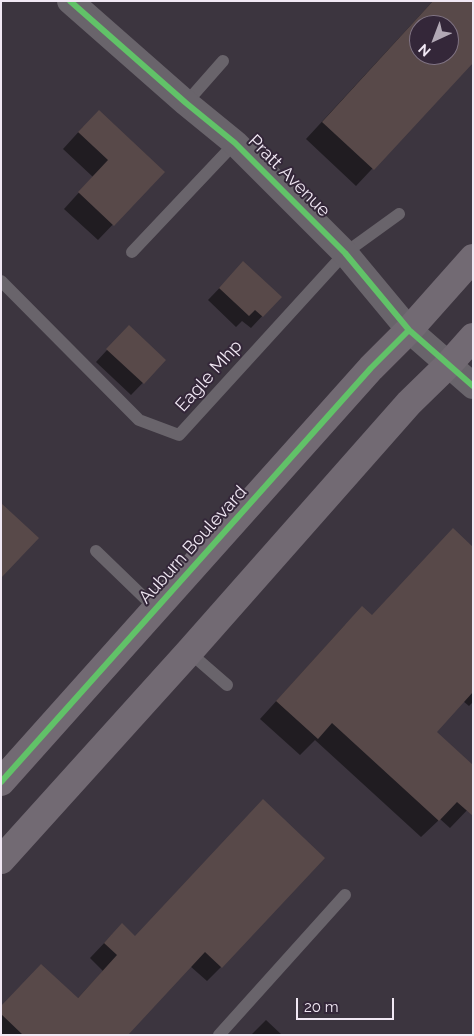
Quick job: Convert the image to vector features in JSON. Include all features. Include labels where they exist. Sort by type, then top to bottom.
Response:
[{"type":"main road","name":"Auburn Boulevard","points":[[1,782],[371,368],[409,330],[473,258]]},
{"type":"main road","points":[[1,860],[189,652],[409,403],[449,364],[473,337]]},
{"type":"street","name":"Pratt Avenue","points":[[70,1],[186,103],[235,143],[344,253],[409,330],[473,386]]},
{"type":"lane","points":[[186,103],[223,61]]},
{"type":"lane","points":[[132,252],[235,143]]},
{"type":"lane","points":[[344,253],[399,214]]},
{"type":"lane","name":"Eagle Mhp","points":[[1,281],[138,420],[179,435],[344,253]]},
{"type":"lane","points":[[96,551],[156,609]]},
{"type":"lane","points":[[189,652],[227,685]]},
{"type":"lane","points":[[219,1035],[345,895]]},
{"type":"building","points":[[433,1],[473,1],[473,63],[374,170],[322,122],[409,27],[409,65],[459,65],[459,15],[420,15]]},
{"type":"building","points":[[99,110],[165,172],[114,226],[78,192],[108,160],[78,132]]},
{"type":"building","points":[[243,261],[282,297],[263,317],[255,310],[249,316],[219,288]]},
{"type":"building","points":[[129,325],[166,360],[144,384],[106,349]]},
{"type":"building","points":[[1,503],[39,538],[1,578]]},
{"type":"building","points":[[453,528],[473,547],[473,692],[437,732],[473,765],[473,816],[457,802],[439,821],[332,723],[318,739],[276,701],[362,606],[372,615]]},
{"type":"building","points":[[263,799],[325,858],[222,968],[205,952],[128,1035],[23,1035],[1,1014],[1,1006],[41,964],[78,998],[117,955],[104,943],[122,923],[135,936]]},
{"type":"cycle path","points":[[70,1],[186,103],[235,143],[345,253],[409,330],[473,386]]},
{"type":"cycle path","points":[[1,782],[371,368],[409,330]]}]
